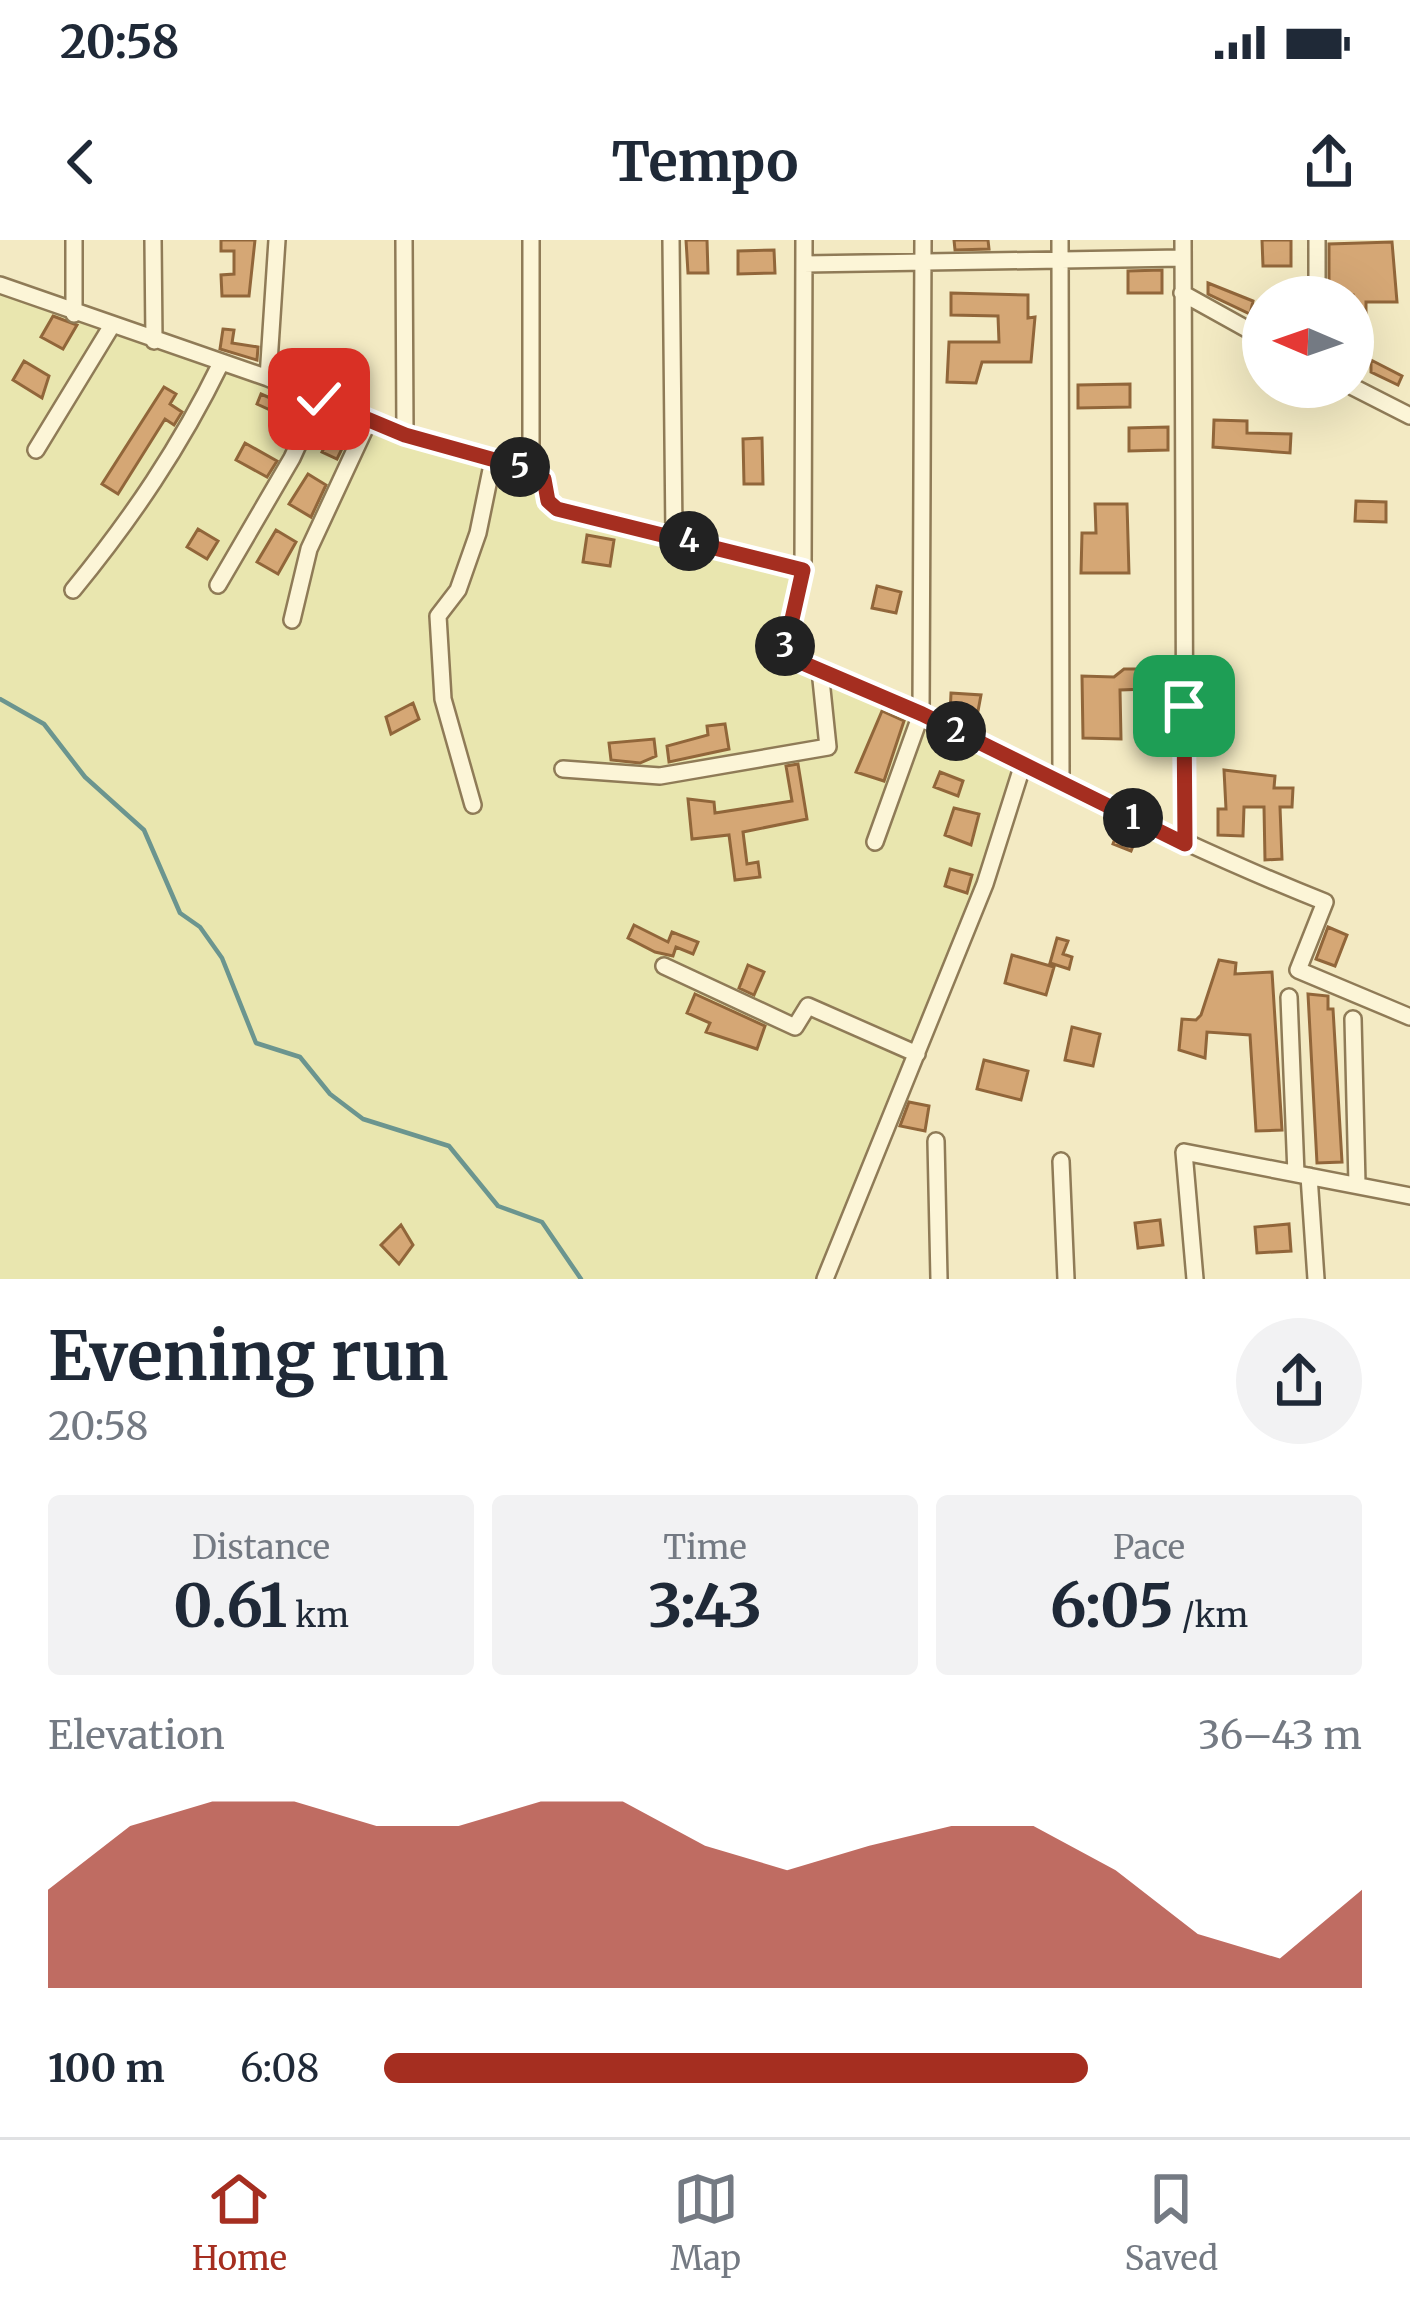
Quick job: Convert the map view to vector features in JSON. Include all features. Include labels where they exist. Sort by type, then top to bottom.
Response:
[{"type":"street","points":[[74,240],[74,314]]},
{"type":"street","points":[[153,240],[154,341]]},
{"type":"street","points":[[268,378],[277,240]]},
{"type":"street","points":[[404,240],[405,435]]},
{"type":"street","points":[[531,240],[531,470]]},
{"type":"street","points":[[671,240],[674,537]]},
{"type":"street","points":[[804,240],[803,570],[783,653],[922,714],[1185,844],[1324,902],[1298,970],[1410,1017]]},
{"type":"street","points":[[875,842],[922,714],[923,240]]},
{"type":"street","points":[[1060,240],[1061,781]]},
{"type":"street","points":[[1317,240],[1317,276]]},
{"type":"street","points":[[804,264],[1060,260],[1183,249],[1185,844]]},
{"type":"street","points":[[0,285],[110,327],[268,378],[405,435],[531,470],[544,479],[548,501],[557,509],[803,570]]},
{"type":"street","points":[[1182,293],[1242,326]]},
{"type":"street","points":[[36,450],[110,327]]},
{"type":"street","points":[[74,590],[136,514],[187,434],[221,363]]},
{"type":"street","points":[[1374,398],[1410,416]]},
{"type":"street","points":[[218,585],[292,458],[319,399]]},
{"type":"street","points":[[292,620],[309,549],[368,422]]},
{"type":"street","points":[[473,805],[443,699],[438,616],[465,571],[493,460]]},
{"type":"street","points":[[563,769],[660,776],[827,747],[820,670]]},
{"type":"street","points":[[825,1279],[985,884],[1024,764]]},
{"type":"street","points":[[664,966],[795,1027],[808,1006],[917,1054]]},
{"type":"street","points":[[1289,997],[1302,1175],[1316,1279]]},
{"type":"street","points":[[1353,1019],[1357,1184]]},
{"type":"street","points":[[936,1141],[939,1279]]},
{"type":"street","points":[[1195,1279],[1184,1153],[1410,1196]]},
{"type":"street","points":[[1061,1161],[1066,1279]]},
{"type":"shaded area","points":[[0,285],[531,470],[548,501],[803,570],[783,650],[1023,764],[825,1279],[0,1279]]},
{"type":"building","points":[[221,240],[255,240],[249,296],[222,296],[221,275],[234,274],[234,251],[221,251]]},
{"type":"building","points":[[686,240],[707,240],[708,273],[688,273]]},
{"type":"building","points":[[954,240],[988,240],[989,249],[955,250]]},
{"type":"building","points":[[1262,240],[1291,240],[1291,266],[1263,266]]},
{"type":"building","points":[[1392,242],[1397,302],[1374,302],[1374,276],[1329,276],[1329,244]]},
{"type":"building","points":[[774,250],[775,273],[738,274],[738,251]]},
{"type":"building","points":[[1162,270],[1162,293],[1128,293],[1128,271]]},
{"type":"building","points":[[1208,283],[1242,297],[1242,310],[1208,294]]},
{"type":"building","points":[[951,293],[1028,295],[1028,318],[1035,317],[1031,362],[982,362],[976,383],[947,382],[949,342],[999,342],[998,316],[951,315]]},
{"type":"building","points":[[53,316],[77,325],[63,349],[41,337]]},
{"type":"building","points":[[223,329],[234,330],[232,343],[258,347],[257,360],[220,349]]},
{"type":"building","points":[[24,361],[49,376],[42,398],[13,380]]},
{"type":"building","points":[[1374,362],[1402,376],[1398,385],[1374,373]]},
{"type":"building","points":[[1130,384],[1130,407],[1078,408],[1078,385]]},
{"type":"building","points":[[164,387],[176,394],[170,404],[182,412],[174,425],[165,419],[118,494],[102,484]]},
{"type":"building","points":[[261,394],[284,404],[279,414],[257,404]]},
{"type":"building","points":[[325,415],[352,428],[337,459],[322,452],[333,430],[320,425]]},
{"type":"building","points":[[1214,420],[1247,421],[1247,433],[1291,434],[1290,453],[1213,447]]},
{"type":"building","points":[[1168,427],[1168,450],[1129,451],[1129,428]]},
{"type":"building","points":[[762,438],[763,484],[744,484],[743,439]]},
{"type":"building","points":[[245,443],[277,461],[267,477],[236,460]]},
{"type":"building","points":[[308,474],[326,485],[311,517],[289,504]]},
{"type":"building","points":[[1356,501],[1386,502],[1386,522],[1355,521]]},
{"type":"building","points":[[1095,504],[1127,504],[1129,573],[1081,573],[1082,533],[1096,533]]},
{"type":"building","points":[[198,529],[218,541],[207,559],[187,547]]},
{"type":"building","points":[[276,530],[296,542],[278,574],[257,562]]},
{"type":"building","points":[[587,535],[614,540],[610,566],[583,562]]},
{"type":"building","points":[[877,586],[901,592],[896,613],[872,608]]},
{"type":"building","points":[[1124,669],[1146,669],[1146,689],[1120,690],[1121,739],[1083,738],[1082,676],[1114,677]]},
{"type":"building","points":[[951,693],[981,695],[975,727],[950,716]]},
{"type":"building","points":[[413,703],[419,719],[391,734],[386,717]]},
{"type":"building","points":[[882,711],[904,721],[884,781],[856,772]]},
{"type":"building","points":[[725,724],[729,749],[669,762],[667,746],[708,735],[707,726]]},
{"type":"building","points":[[654,739],[656,756],[640,763],[611,760],[609,743]]},
{"type":"building","points":[[798,764],[807,819],[743,832],[747,864],[758,862],[760,877],[735,880],[729,835],[692,839],[688,799],[714,802],[715,813],[792,801],[786,766]]},
{"type":"building","points":[[1224,770],[1275,776],[1274,788],[1293,788],[1292,807],[1280,807],[1282,859],[1265,860],[1264,807],[1244,807],[1243,836],[1218,835],[1218,809],[1226,809]]},
{"type":"building","points":[[940,772],[963,781],[958,796],[934,787]]},
{"type":"building","points":[[954,808],[979,814],[971,845],[945,835]]},
{"type":"building","points":[[1120,825],[1138,833],[1131,851],[1113,844]]},
{"type":"building","points":[[950,869],[972,875],[967,893],[945,886]]},
{"type":"building","points":[[634,925],[668,942],[672,932],[698,942],[693,954],[676,947],[673,956],[655,952],[628,938]]},
{"type":"building","points":[[1328,927],[1347,935],[1335,966],[1316,959]]},
{"type":"building","points":[[1057,938],[1068,941],[1063,954],[1072,957],[1069,969],[1050,963]]},
{"type":"building","points":[[1012,955],[1054,967],[1046,995],[1005,983]]},
{"type":"building","points":[[1219,960],[1236,963],[1235,974],[1272,972],[1282,1130],[1256,1131],[1250,1035],[1207,1032],[1205,1058],[1179,1050],[1182,1019],[1196,1020],[1201,1015]]},
{"type":"building","points":[[748,965],[764,972],[754,995],[739,988]]},
{"type":"building","points":[[695,994],[765,1026],[757,1049],[706,1032],[710,1023],[687,1013]]},
{"type":"building","points":[[1308,994],[1328,996],[1328,1009],[1333,1009],[1342,1162],[1317,1163]]},
{"type":"building","points":[[1072,1027],[1100,1034],[1093,1066],[1065,1060]]},
{"type":"building","points":[[984,1060],[1028,1071],[1021,1100],[977,1089]]},
{"type":"building","points":[[909,1102],[929,1106],[925,1131],[900,1126]]},
{"type":"building","points":[[1160,1220],[1163,1245],[1138,1248],[1135,1223]]},
{"type":"building","points":[[1289,1224],[1291,1251],[1257,1253],[1255,1227]]},
{"type":"building","points":[[401,1225],[413,1245],[399,1264],[381,1245]]},
{"type":"waterway","points":[[0,699],[44,724],[85,777],[144,830],[180,913],[200,927],[222,958],[256,1043],[300,1057],[330,1094],[363,1119],[449,1146],[498,1206],[542,1222],[581,1279]]},
{"type":"route","points":[[319,399],[405,435],[531,470],[544,479],[548,501],[557,509],[803,570],[784,655],[922,714],[1185,844],[1184,706]]}]
